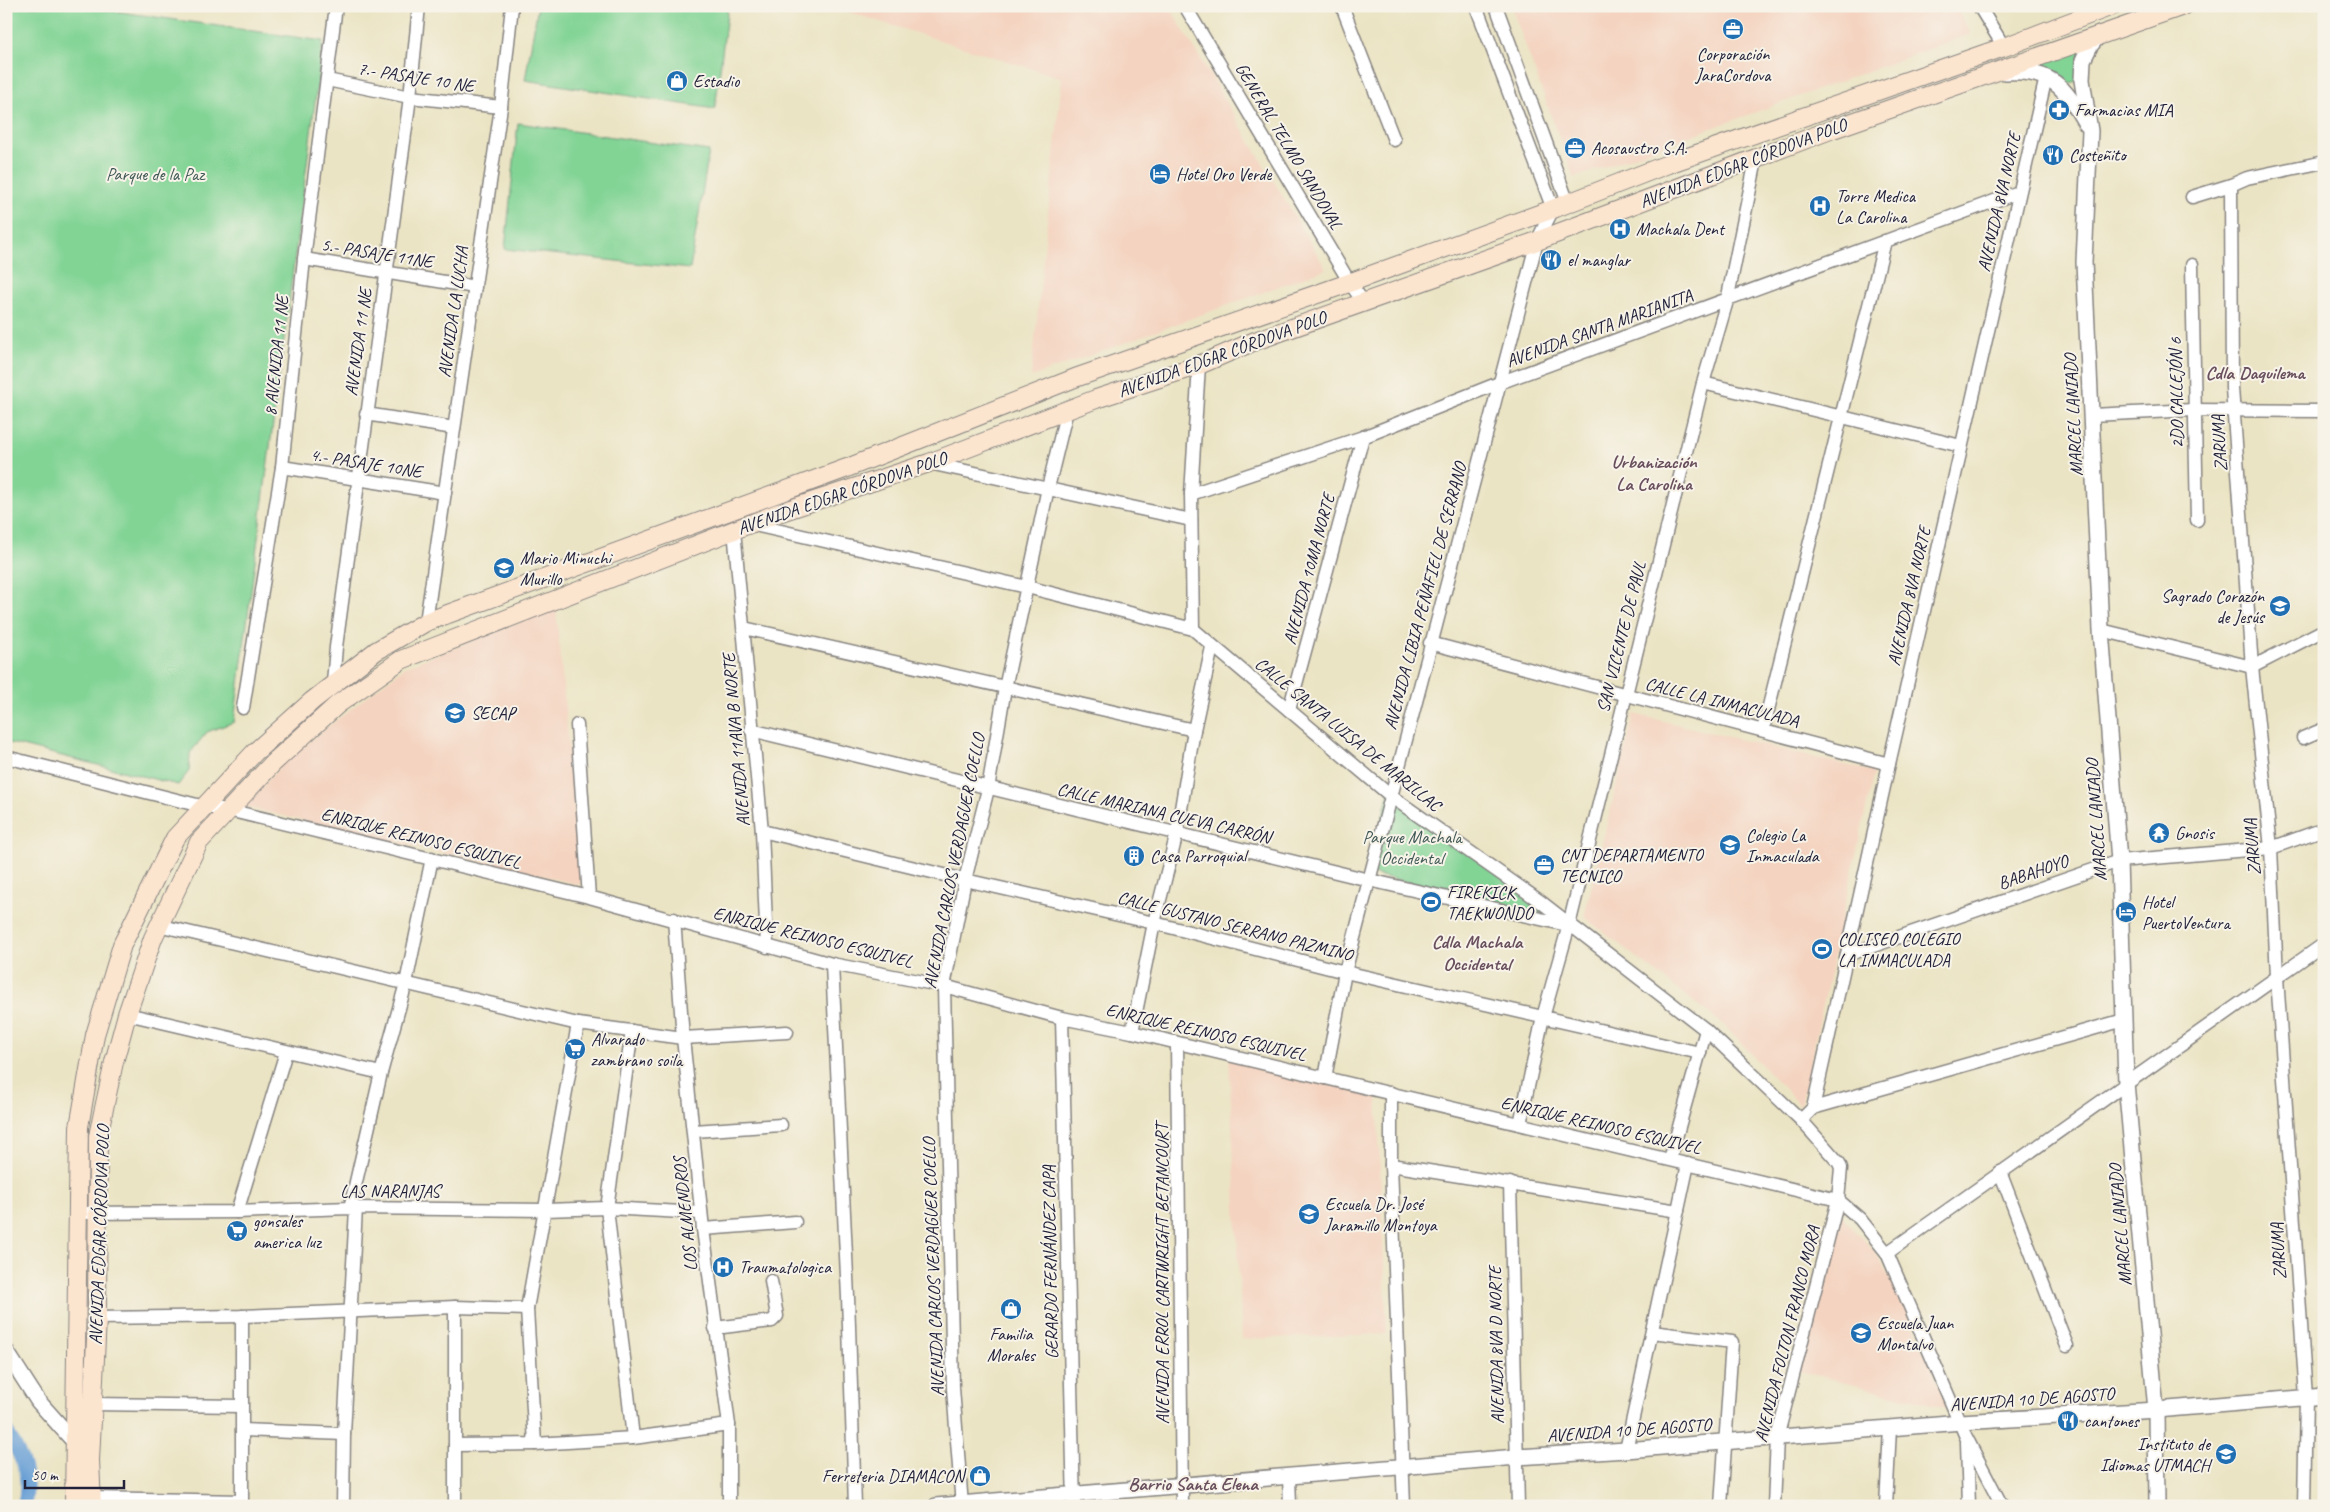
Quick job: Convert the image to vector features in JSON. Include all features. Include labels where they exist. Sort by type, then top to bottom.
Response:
[{"type":"main road","name":"AVENIDA EDGAR CÓRDOVA POLO","points":[[74,1506],[73,1441],[79,1126],[95,1035],[122,945],[175,838],[255,752],[333,683],[376,651],[426,622],[847,468],[1075,378],[1350,283],[1561,206],[1668,164],[2004,48],[2112,6]]},
{"type":"main road","name":"AVENIDA EDGAR CÓRDOVA POLO","points":[[92,1502],[90,1460],[97,1318],[98,1136],[114,1062],[127,1014],[158,925],[199,842],[273,763],[338,704],[401,660],[742,527],[929,463],[1067,410],[1199,365],[1255,341],[1537,241],[1756,160],[1833,129],[2182,6]]},
{"type":"street","name":"8 AVENIDA 11 NE","points":[[243,708],[282,468],[304,259],[336,6]]},
{"type":"street","name":"AVENIDA 11 NE","points":[[333,683],[366,414],[410,97],[419,6]]},
{"type":"street","name":"AVENIDA LA LUCHA","points":[[426,622],[501,107],[512,6]]},
{"type":"street","name":"GENERAL TELMO SANDOVAL","points":[[1185,6],[1350,283],[1364,303]]},
{"type":"street","points":[[1342,6],[1394,140]]},
{"type":"street","points":[[1476,6],[1561,206]]},
{"type":"street","points":[[1496,6],[1561,206]]},
{"type":"street","points":[[1979,6],[2004,48]]},
{"type":"street","name":"MARCEL LANIADO","points":[[2100,34],[2090,46],[2083,60],[2082,80],[2090,131],[2084,262],[2100,630],[2119,861],[2126,1084],[2156,1410],[2157,1506]]},
{"type":"street","points":[[1996,73],[2026,71],[2046,77],[2070,98],[2090,131]]},
{"type":"street","name":"AVENIDA 8VA NORTE","points":[[1813,1108],[1889,764],[2046,77]]},
{"type":"street","name":"7.- PASAJE 10 NE","points":[[327,80],[410,97],[501,107]]},
{"type":"street","name":"SAN VICENTE DE PAUL","points":[[1520,1124],[1543,1017],[1569,925],[1702,383],[1727,300],[1756,160]]},
{"type":"street","points":[[2192,197],[2248,178],[2324,162]]},
{"type":"street","name":"ZARUMA","points":[[2231,185],[2232,388],[2252,667],[2271,848],[2277,977],[2306,1398],[2304,1506]]},
{"type":"street","name":"AVENIDA SANTA MARIANITA","points":[[1191,494],[1363,437],[1499,383],[2019,192]]},
{"type":"street","name":"AVENIDA LIBIA PEÑAFIEL DE SERRANO","points":[[1325,1078],[1345,972],[1537,241],[1561,206]]},
{"type":"street","points":[[1763,730],[1885,241]]},
{"type":"street","name":"5.- PASAJE 11NE","points":[[304,259],[475,286]]},
{"type":"street","name":"2DO CALLEJÓN 6","points":[[2192,265],[2193,410],[2197,520]]},
{"type":"street","points":[[742,527],[1027,587],[1193,630],[1191,494],[1199,365]]},
{"type":"street","points":[[1702,383],[1961,446]]},
{"type":"street","name":"AVENIDA CARLOS VERDAGUER COELLO","points":[[962,1504],[953,1388],[944,986],[965,880],[988,788],[1005,688],[1048,488],[1067,410]]},
{"type":"street","points":[[2092,415],[2193,410],[2324,410]]},
{"type":"street","points":[[366,414],[454,428]]},
{"type":"street","name":"AVENIDA 10MA NORTE","points":[[1289,710],[1363,437]]},
{"type":"street","points":[[929,463],[1191,520]]},
{"type":"street","name":"4.- PASAJE 10NE","points":[[282,468],[445,493]]},
{"type":"street","name":"AVENIDA 11AVA B NORTE","points":[[742,527],[744,628],[751,730],[762,831],[767,948]]},
{"type":"street","points":[[744,628],[1194,730]]},
{"type":"street","name":"CALLE SANTA LUISA DE MARILLAC","points":[[1193,630],[1392,797],[1541,902],[1706,1030],[1801,1120],[1839,1163],[1841,1174],[1838,1200]]},
{"type":"street","points":[[2100,630],[2252,667],[2324,630]]},
{"type":"street","name":"CALLE LA INMACULADA","points":[[1430,643],[1625,696],[1889,764]]},
{"type":"street","points":[[1132,1032],[1154,923],[1177,833],[1194,730],[1212,647]]},
{"type":"street","points":[[577,725],[589,897]]},
{"type":"street","points":[[2303,738],[2324,729]]},
{"type":"street","name":"CALLE MARIANA CUEVA CARRÓN","points":[[751,730],[1369,880],[1569,925]]},
{"type":"street","name":"ENRIQUE REINOSO ESQUIVEL","points":[[6,757],[205,807],[228,810],[589,897],[674,919],[767,948],[832,964],[944,986],[1062,1018],[1132,1032],[1838,1200],[1860,1219],[1886,1253],[1966,1437],[2002,1506]]},
{"type":"street","name":"BABAHOYO","points":[[1846,955],[2119,861],[2271,848],[2324,829]]},
{"type":"street","name":"CALLE GUSTAVO SERRANO PAZMINO","points":[[762,831],[1154,923],[1345,972],[1700,1053]]},
{"type":"street","points":[[343,1506],[344,1434],[352,1312],[353,1208],[381,1073],[406,983],[432,858]]},
{"type":"street","name":"LOS ALMENDROS","points":[[674,919],[683,1038],[703,1230],[729,1425],[729,1506]]},
{"type":"street","points":[[158,925],[578,1024],[683,1038],[787,1032]]},
{"type":"street","points":[[1886,1253],[2324,944]]},
{"type":"street","points":[[832,964],[848,1297],[855,1506]]},
{"type":"street","points":[[127,1014],[381,1073]]},
{"type":"street","name":"GERARDO FERNÁNDEZ CAPA","points":[[1062,1018],[1073,1500]]},
{"type":"street","points":[[1801,1120],[1813,1108],[2124,1020]]},
{"type":"street","points":[[535,1444],[527,1309],[578,1024]]},
{"type":"street","points":[[1670,1159],[1706,1030]]},
{"type":"street","points":[[632,1031],[606,1208],[633,1438]]},
{"type":"street","name":"AVENIDA ERROL CARTWRIGHT BETANCOURT","points":[[1177,1043],[1182,1506]]},
{"type":"street","points":[[237,1212],[286,1052]]},
{"type":"street","points":[[1391,1093],[1404,1506]]},
{"type":"street","points":[[694,1131],[781,1125]]},
{"type":"street","points":[[1626,1450],[1688,1164]]},
{"type":"street","points":[[1392,1165],[1678,1210]]},
{"type":"street","points":[[2000,1172],[2067,1346]]},
{"type":"street","name":"AVENIDA 8VA D NORTE","points":[[1510,1183],[1518,1506]]},
{"type":"street","name":"AVENIDA FOLTON FRANCO MORA","points":[[1774,1506],[1777,1438],[1838,1200]]},
{"type":"street","name":"LAS NARANJAS","points":[[78,1213],[237,1212],[353,1208],[545,1210],[606,1208],[702,1213]]},
{"type":"street","points":[[703,1230],[794,1222]]},
{"type":"street","points":[[715,1328],[772,1321],[775,1319],[777,1316],[771,1282]]},
{"type":"street","points":[[97,1318],[242,1316],[454,1308],[527,1309]]},
{"type":"street","points":[[454,1308],[455,1506]]},
{"type":"street","points":[[92,1502],[242,1503],[242,1316]]},
{"type":"street","points":[[1652,1332],[1732,1342],[1721,1506]]},
{"type":"street","points":[[6,1351],[38,1401],[90,1460]]},
{"type":"street","name":"AVENIDA 10 DE AGOSTO","points":[[936,1506],[1073,1500],[1181,1486],[1517,1456],[1626,1450],[1961,1422],[2156,1410],[2324,1396]]},
{"type":"street","points":[[93,1404],[241,1406]]},
{"type":"street","points":[[455,1445],[535,1444],[633,1438],[729,1425]]},
{"type":"street","points":[[1886,1506],[1890,1428]]},
{"type":"street","points":[[242,1430],[344,1434]]},
{"type":"street","points":[[1966,1437],[1969,1506]]},
{"type":"street","points":[[1289,1476],[1290,1506]]},
{"type":"shaded area","name":"Hotel Oro Verde","points":[[829,6],[1169,6],[1326,269],[1031,377],[1062,78]]},
{"type":"shaded area","points":[[1511,6],[1955,6],[1971,34],[1574,178]]},
{"type":"shaded area","name":"SECAP","points":[[556,608],[581,885],[245,807],[285,760],[405,667]]},
{"type":"shaded area","name":"Colegio La Inmaculada","points":[[1634,714],[1874,772],[1801,1106],[1724,1025],[1584,917]]},
{"type":"shaded area","name":"Escuela Dr. José Jaramillo Montoya","points":[[1229,1059],[1377,1094],[1387,1334],[1242,1339]]},
{"type":"shaded area","name":"Escuela Juan Montalvo","points":[[1835,1209],[1874,1251],[1902,1297],[1948,1408],[1795,1370]]},
{"type":"green space","name":"Parque de la Paz","points":[[7,6],[79,6],[323,41],[234,722],[207,732],[190,753],[189,771],[178,785],[6,742]]},
{"type":"green space","points":[[538,6],[728,6],[715,109],[525,80]]},
{"type":"green space","points":[[2083,45],[2076,81],[2070,84],[2063,77],[2036,62]]},
{"type":"green space","points":[[518,123],[709,151],[690,269],[505,249]]},
{"type":"green space","name":"Parque Machala Occidental","points":[[1390,787],[1566,920],[1369,873]]},
{"type":"waterway","points":[[6,1430],[24,1466],[27,1485],[24,1506]]},
{"type":"place","name":"Corporación JaraCordova","points":[[1733,29]]},
{"type":"place","name":"Estadio","points":[[677,81]]},
{"type":"place","name":"Farmacias MIA","points":[[2059,110]]},
{"type":"place","name":"Acosaustro S.A.","points":[[1575,148]]},
{"type":"place","name":"Costeñito","points":[[2053,155]]},
{"type":"place","name":"Hotel Oro Verde","points":[[1160,174]]},
{"type":"place","name":"Torre Medica La Carolina","points":[[1820,206]]},
{"type":"place","name":"Machala Dent","points":[[1620,229]]},
{"type":"place","name":"el manglar","points":[[1551,260]]},
{"type":"place","name":"Mario Minuchi Murillo","points":[[504,568]]},
{"type":"place","name":"Sagrado Corazón de Jesús","points":[[2280,606]]},
{"type":"place","name":"SECAP","points":[[455,713]]},
{"type":"place","name":"Gnosis","points":[[2159,833]]},
{"type":"place","name":"Colegio La Inmaculada","points":[[1730,845]]},
{"type":"place","name":"Casa Parroquial","points":[[1134,856]]},
{"type":"place","name":"CNT DEPARTAMENTO TECNICO","points":[[1544,865]]},
{"type":"place","name":"FIREKICK TAEKWONDO","points":[[1431,902]]},
{"type":"place","name":"Hotel PuertoVentura","points":[[2126,912]]},
{"type":"place","name":"COLISEO COLEGIO LA INMACULADA","points":[[1822,949]]},
{"type":"place","name":"Alvarado zambrano soila","points":[[575,1049]]},
{"type":"place","name":"Escuela Dr. José Jaramillo Montoya","points":[[1309,1214]]},
{"type":"place","name":"gonsales america luz","points":[[237,1231]]},
{"type":"place","name":"Traumatologica","points":[[723,1267]]},
{"type":"place","name":"Familia Morales","points":[[1011,1309]]},
{"type":"place","name":"Escuela Juan Montalvo","points":[[1861,1333]]},
{"type":"place","name":"cantones","points":[[2068,1421]]},
{"type":"place","name":"Instituto de Idiomas UTMACH","points":[[2226,1454]]},
{"type":"place","name":"Ferreteria DIAMACON","points":[[980,1476]]},
{"type":"district","name":"Cdla Daquilema","points":[[2255,372]]},
{"type":"district","name":"Urbanización La Carolina","points":[[1654,472]]},
{"type":"district","name":"Cdla Machala Occidental","points":[[1477,952]]},
{"type":"district","name":"Barrio Santa Elena","points":[[1193,1483]]}]
